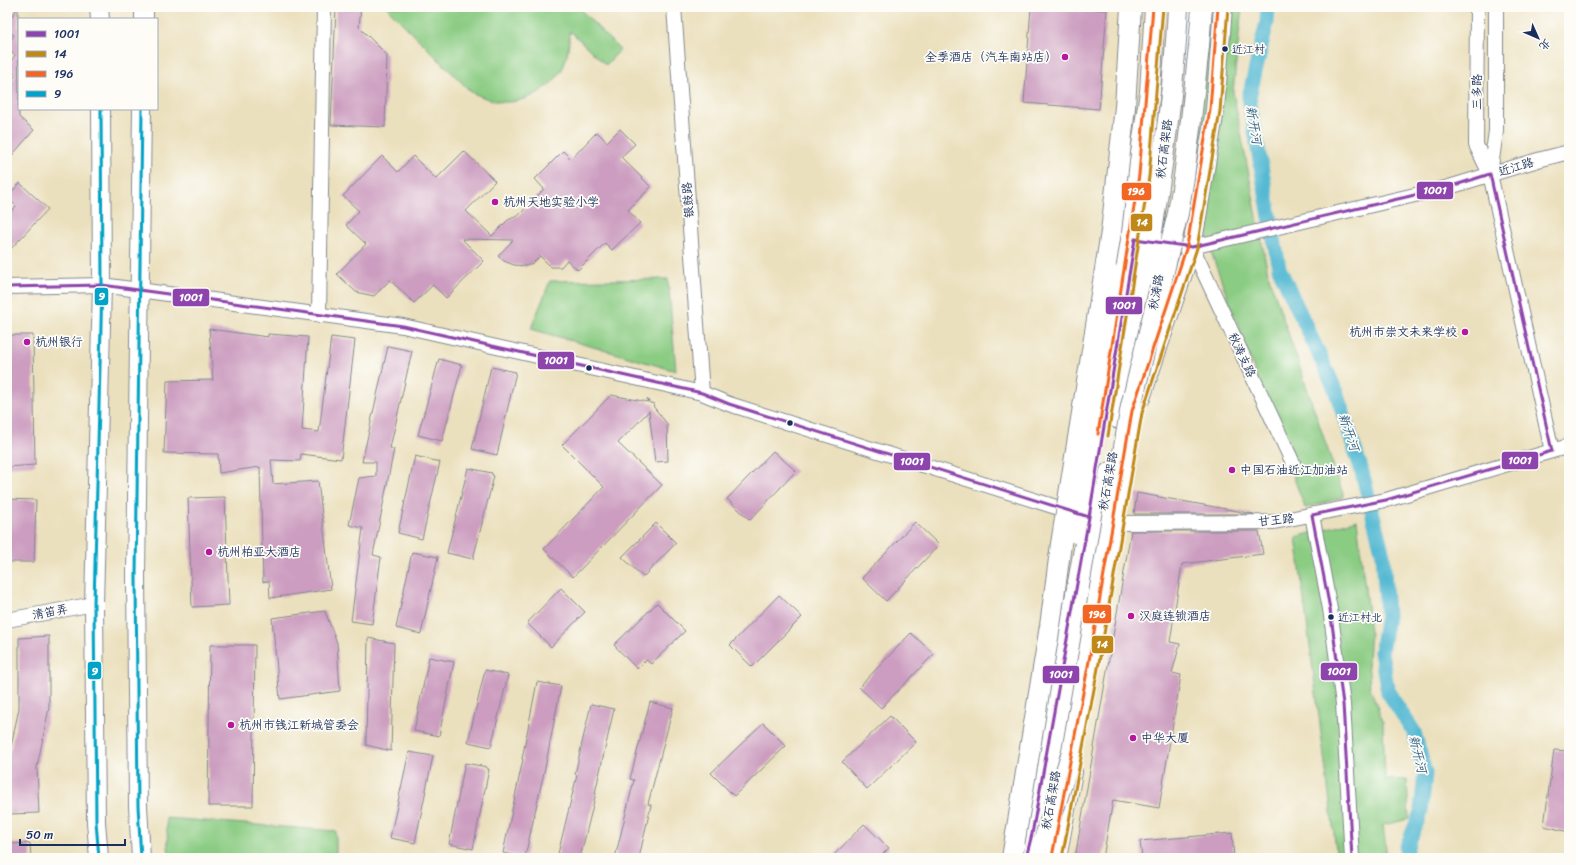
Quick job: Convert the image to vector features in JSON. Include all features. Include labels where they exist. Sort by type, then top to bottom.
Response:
[{"type":"highway","points":[[1012,858],[1049,634],[1061,544],[1111,232],[1124,108],[1131,7]]},
{"type":"highway","name":"秋石高架路","points":[[1019,858],[1123,273],[1150,92],[1157,7]]},
{"type":"highway","name":"秋石高架路","points":[[1042,849],[1155,212],[1174,68],[1178,7]]},
{"type":"highway","points":[[1042,849],[1072,752],[1131,406],[1178,213],[1184,177],[1202,7]]},
{"type":"main road","points":[[100,7],[100,18]]},
{"type":"main road","points":[[144,7],[144,18]]},
{"type":"main road","points":[[1026,858],[1032,834],[1089,517],[1135,240],[1144,176],[1157,7]]},
{"type":"main road","name":"秋涛路","points":[[1057,858],[1094,662],[1165,243],[1185,93],[1191,7]]},
{"type":"main road","points":[[1137,412],[1192,247],[1215,110],[1223,7]]},
{"type":"main road","points":[[99,858],[96,822],[94,604],[102,285],[101,110]]},
{"type":"main road","points":[[141,858],[138,806],[136,576],[142,110]]},
{"type":"street","points":[[319,314],[324,7]]},
{"type":"street","name":"银鼓路","points":[[674,7],[702,393]]},
{"type":"street","name":"三多路","points":[[1477,7],[1476,145],[1490,174],[1552,451]]},
{"type":"street","name":"三多路","points":[[1490,174],[1496,130],[1496,7]]},
{"type":"street","name":"近江路","points":[[1135,240],[1192,247],[1449,187],[1569,152]]},
{"type":"street","name":"秋涛支路","points":[[1192,247],[1293,463]]},
{"type":"street","points":[[7,287],[102,285],[403,326],[702,393],[728,404],[1089,517]]},
{"type":"street","name":"甘王路","points":[[1117,523],[1274,522],[1386,500],[1569,446]]},
{"type":"street","points":[[1312,515],[1330,609],[1343,704],[1352,858]]},
{"type":"street","name":"清笛弄","points":[[7,620],[94,604]]},
{"type":"green space","points":[[386,7],[578,7],[620,50],[606,65],[570,31],[564,65],[554,80],[547,87],[530,97],[512,102],[503,102],[471,92]]},
{"type":"green space","points":[[1189,7],[1242,7],[1233,92],[1268,274],[1344,497],[1305,508],[1211,252],[1183,156]]},
{"type":"green space","points":[[668,279],[676,371],[531,329],[550,281]]},
{"type":"green space","points":[[1357,520],[1370,631],[1368,660],[1370,688],[1383,721],[1385,779],[1407,780],[1409,819],[1383,825],[1387,858],[1337,858],[1296,537]]},
{"type":"green space","points":[[166,818],[336,831],[336,858],[169,858]]},
{"type":"building","points":[[18,7],[18,110],[19,117],[34,130],[7,161],[7,88],[16,75],[7,68],[15,55],[7,50],[7,46],[14,35],[7,30],[7,24]]},
{"type":"building","points":[[336,7],[361,7],[359,27],[387,55],[385,127],[331,125]]},
{"type":"building","name":"全季酒店（汽车南站店）","points":[[1031,7],[1107,10],[1099,109],[1024,103]]},
{"type":"building","points":[[620,129],[635,144],[621,157],[651,187],[628,210],[640,223],[612,250],[605,243],[578,270],[567,260],[561,267],[551,267],[540,256],[533,263],[525,266],[514,265],[504,261],[498,256],[513,240],[462,239],[484,261],[446,298],[433,285],[414,303],[390,280],[374,296],[356,292],[337,274],[366,244],[346,225],[359,211],[343,196],[382,156],[398,172],[413,156],[436,179],[464,151],[495,181],[466,211],[492,236],[508,220],[519,215],[544,189],[535,179],[563,151],[571,159],[597,132],[607,142]]},
{"type":"building","points":[[20,183],[48,209],[7,253],[7,216],[16,206],[7,197]]},
{"type":"building","points":[[209,329],[268,337],[268,334],[308,337],[302,430],[319,432],[331,337],[355,340],[341,459],[301,454],[300,461],[271,460],[273,484],[318,481],[331,589],[270,598],[269,581],[263,582],[260,467],[219,473],[218,454],[164,453],[167,381],[213,380]]},
{"type":"building","points":[[7,335],[33,335],[35,465],[7,467]]},
{"type":"building","points":[[388,346],[412,351],[390,448],[394,449],[373,555],[381,557],[372,624],[351,621],[363,528],[349,525],[359,478],[376,476],[376,462],[362,462]]},
{"type":"building","points":[[439,359],[462,365],[442,441],[418,435]]},
{"type":"building","points":[[491,367],[516,372],[497,455],[472,449]]},
{"type":"building","points":[[611,395],[648,402],[647,399],[650,403],[655,404],[653,406],[667,424],[668,461],[655,462],[649,411],[618,443],[662,485],[573,577],[544,549],[604,487],[562,445]]},
{"type":"building","points":[[773,451],[796,471],[750,520],[727,499]]},
{"type":"building","points":[[415,456],[440,462],[422,539],[398,533]]},
{"type":"building","points":[[468,468],[492,473],[494,476],[473,559],[447,553]]},
{"type":"building","points":[[1137,493],[1254,514],[1134,514]]},
{"type":"building","name":"杭州柏亚大酒店","points":[[225,497],[229,605],[192,607],[188,498]]},
{"type":"building","points":[[7,499],[36,500],[34,562],[7,562]]},
{"type":"building","points":[[915,522],[939,545],[886,601],[862,578]]},
{"type":"building","points":[[656,523],[676,543],[643,577],[622,557]]},
{"type":"building","points":[[1131,531],[1259,531],[1263,554],[1182,564],[1170,642],[1180,644],[1172,673],[1181,675],[1159,808],[1113,800],[1103,858],[1075,858]]},
{"type":"building","points":[[412,552],[438,557],[421,634],[396,628]]},
{"type":"building","points":[[561,588],[585,612],[551,647],[527,623]]},
{"type":"building","points":[[779,595],[802,617],[752,667],[730,645]]},
{"type":"building","points":[[657,603],[685,631],[651,664],[646,660],[637,669],[614,645]]},
{"type":"building","points":[[325,611],[337,643],[340,691],[280,699],[272,618]]},
{"type":"building","points":[[911,633],[934,654],[881,708],[859,687]]},
{"type":"building","points":[[49,636],[49,708],[37,767],[39,813],[9,814],[7,766],[19,708],[19,638]]},
{"type":"building","points":[[368,638],[394,643],[391,751],[366,745]]},
{"type":"building","name":"杭州市钱江新城管委会","points":[[210,645],[255,645],[253,806],[208,806]]},
{"type":"building","points":[[429,657],[454,662],[439,736],[414,731]]},
{"type":"building","points":[[485,670],[508,675],[491,747],[468,742]]},
{"type":"building","points":[[537,682],[561,686],[525,857],[503,853],[523,759]]},
{"type":"building","points":[[650,702],[673,708],[648,804],[651,805],[639,858],[615,858],[634,780],[630,779]]},
{"type":"building","points":[[591,704],[614,709],[596,793],[580,858],[557,858],[577,775],[575,774]]},
{"type":"building","points":[[890,716],[916,742],[867,789],[842,762]]},
{"type":"building","points":[[763,723],[786,746],[734,796],[711,773]]},
{"type":"building","points":[[1554,750],[1569,751],[1569,832],[1544,826]]},
{"type":"building","points":[[409,752],[433,756],[415,843],[390,838]]},
{"type":"building","points":[[465,763],[487,767],[486,769],[489,769],[473,849],[449,844]]},
{"type":"building","points":[[864,824],[889,848],[879,858],[831,858]]},
{"type":"building","points":[[1232,833],[1234,858],[1142,858],[1140,841]]},
{"type":"building","points":[[30,843],[31,858],[7,858],[7,844]]},
{"type":"waterway","name":"新开河","points":[[1268,7],[1267,22],[1249,97],[1279,268],[1335,389],[1361,468],[1383,555],[1387,616],[1381,652],[1388,692],[1414,732],[1425,773],[1421,812],[1406,849],[1407,858]]},
{"type":"transit line","name":"196","points":[[1098,434],[1139,175],[1153,7]]},
{"type":"transit line","name":"14","points":[[1108,436],[1149,177],[1163,7]]},
{"type":"transit line","name":"196","points":[[1052,857],[1089,661],[1132,411],[1187,246],[1210,109],[1218,7]]},
{"type":"transit line","name":"14","points":[[1062,858],[1099,663],[1142,413],[1197,248],[1220,111],[1228,7]]},
{"type":"transit line","name":"9","points":[[99,858],[96,822],[94,604],[102,285],[101,110]]},
{"type":"transit line","name":"9","points":[[141,858],[138,806],[136,576],[142,110]]},
{"type":"transit line","name":"1001","points":[[1026,858],[1032,834],[1089,517],[1135,239],[1192,247],[1449,187],[1490,174],[1552,451],[1386,500],[1312,515],[1330,609],[1343,704],[1352,858]]},
{"type":"transit line","name":"1001","points":[[7,287],[102,285],[403,326],[702,393],[729,404],[1089,517]]},
{"type":"place","name":"近江村","points":[[1225,49]]},
{"type":"place","name":"全季酒店（汽车南站店）","points":[[1065,57]]},
{"type":"place","name":"杭州天地实验小学","points":[[495,202]]},
{"type":"place","name":"杭州市崇文未来学校","points":[[1465,332]]},
{"type":"place","name":"杭州银行","points":[[27,342]]},
{"type":"place","name":"中国石油近江加油站","points":[[1232,470]]},
{"type":"place","name":"杭州柏亚大酒店","points":[[209,552]]},
{"type":"place","name":"汉庭连锁酒店","points":[[1131,616]]},
{"type":"place","name":"近江村北","points":[[1331,617]]},
{"type":"place","name":"杭州市钱江新城管委会","points":[[231,725]]},
{"type":"place","name":"中华大厦","points":[[1133,738]]}]
